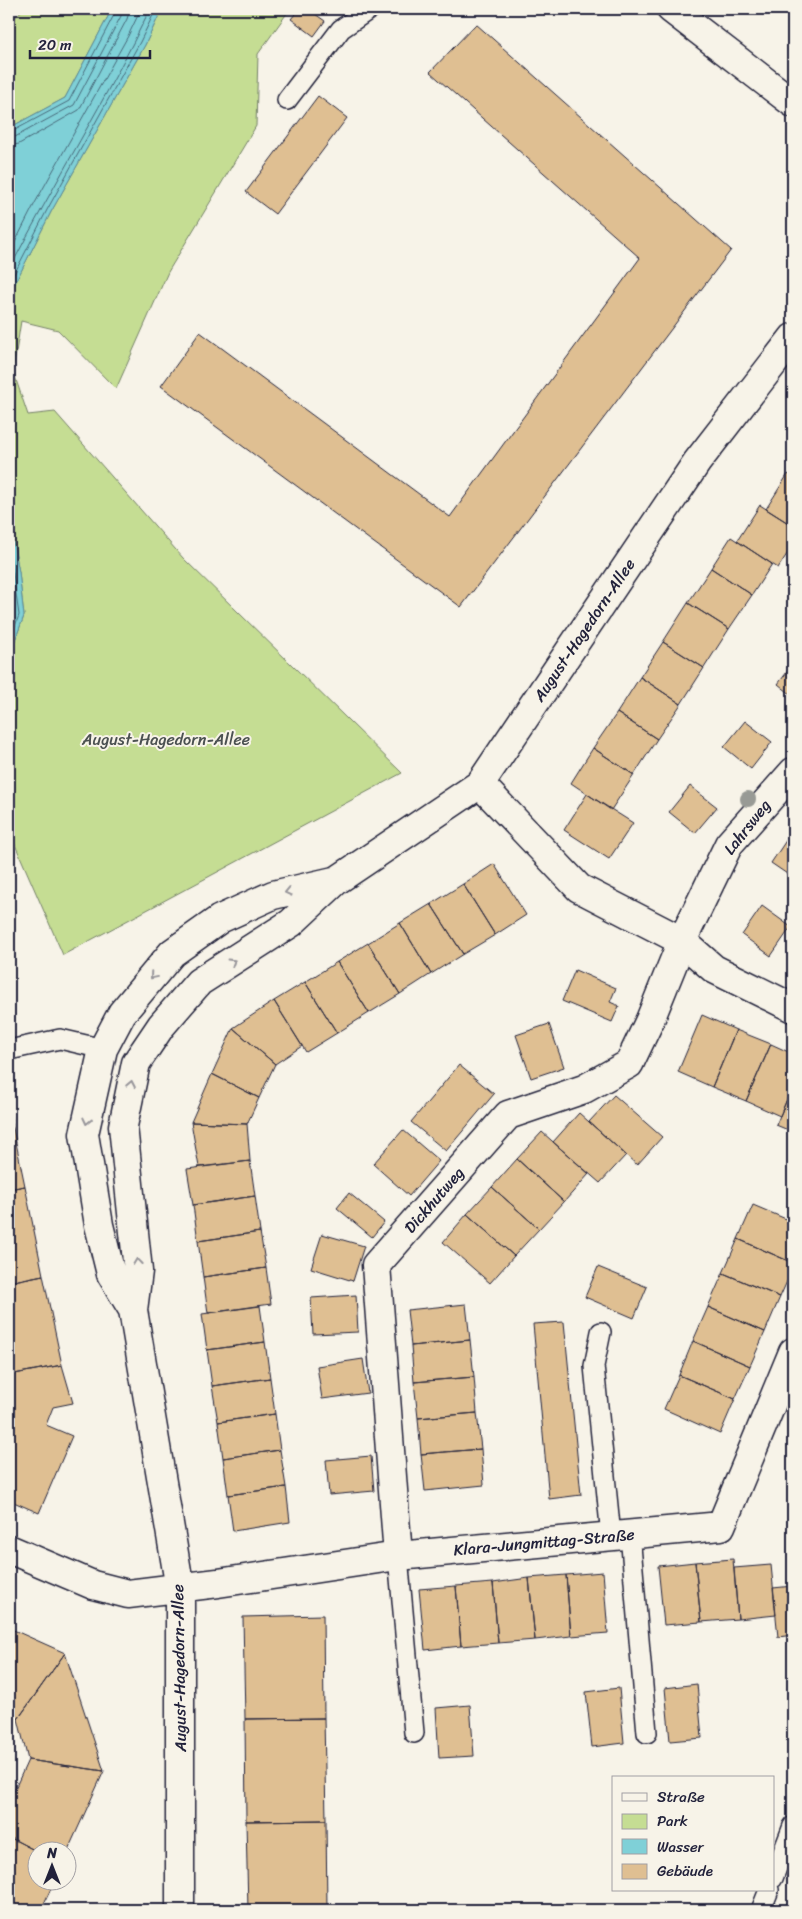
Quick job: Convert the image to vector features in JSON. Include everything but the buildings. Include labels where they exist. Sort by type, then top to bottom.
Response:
[{"type":"street","points":[[671,9],[793,103]]},
{"type":"street","name":"August-Hagedorn-Allee","points":[[180,1910],[180,1588],[133,1310],[138,1271],[123,1126],[136,1063],[161,1026],[199,982],[291,923],[336,881],[480,784],[697,462],[793,338]]},
{"type":"street","name":"Lahrsweg","points":[[682,941],[730,844],[793,772]]},
{"type":"street","points":[[480,784],[579,888],[682,941],[714,969],[793,1008]]},
{"type":"street","name":"August-Hagedorn-Allee","points":[[133,1310],[111,1274],[99,1225],[84,1134],[103,1049],[122,1013],[172,953],[220,919],[273,895],[336,881]]},
{"type":"street","name":"Dickhutweg","points":[[398,1556],[376,1265],[508,1115],[584,1089],[629,1064],[650,1020],[682,941]]},
{"type":"street","name":"Klara-Jungmittag-Straße","points":[[9,1549],[94,1584],[128,1594],[398,1556],[721,1526],[793,1352]]},
{"type":"lane","points":[[287,100],[340,29],[370,9]]},
{"type":"lane","points":[[9,1050],[60,1039],[103,1049]]},
{"type":"lane","points":[[601,1332],[594,1366],[620,1535],[647,1733]]},
{"type":"lane","points":[[398,1556],[414,1733]]},
{"type":"lane","points":[[774,1875],[793,1826]]},
{"type":"lane","points":[[761,1910],[767,1892]]},
{"type":"green space","points":[[23,9],[112,9],[65,98],[9,128],[9,24]]},
{"type":"green space","name":"August-Hagedorn-Allee","points":[[162,9],[290,9],[258,54],[256,126],[168,272],[116,389],[58,330],[21,321],[13,371],[28,415],[55,412],[183,558],[402,773],[63,955],[13,840],[9,836],[9,656],[24,616],[19,572],[9,518],[9,295],[51,212],[145,45]]},
{"type":"water","points":[[112,9],[162,9],[145,45],[51,212],[9,295],[9,128],[65,98]]},
{"type":"water","points":[[9,519],[19,572],[24,616],[9,656]]}]
